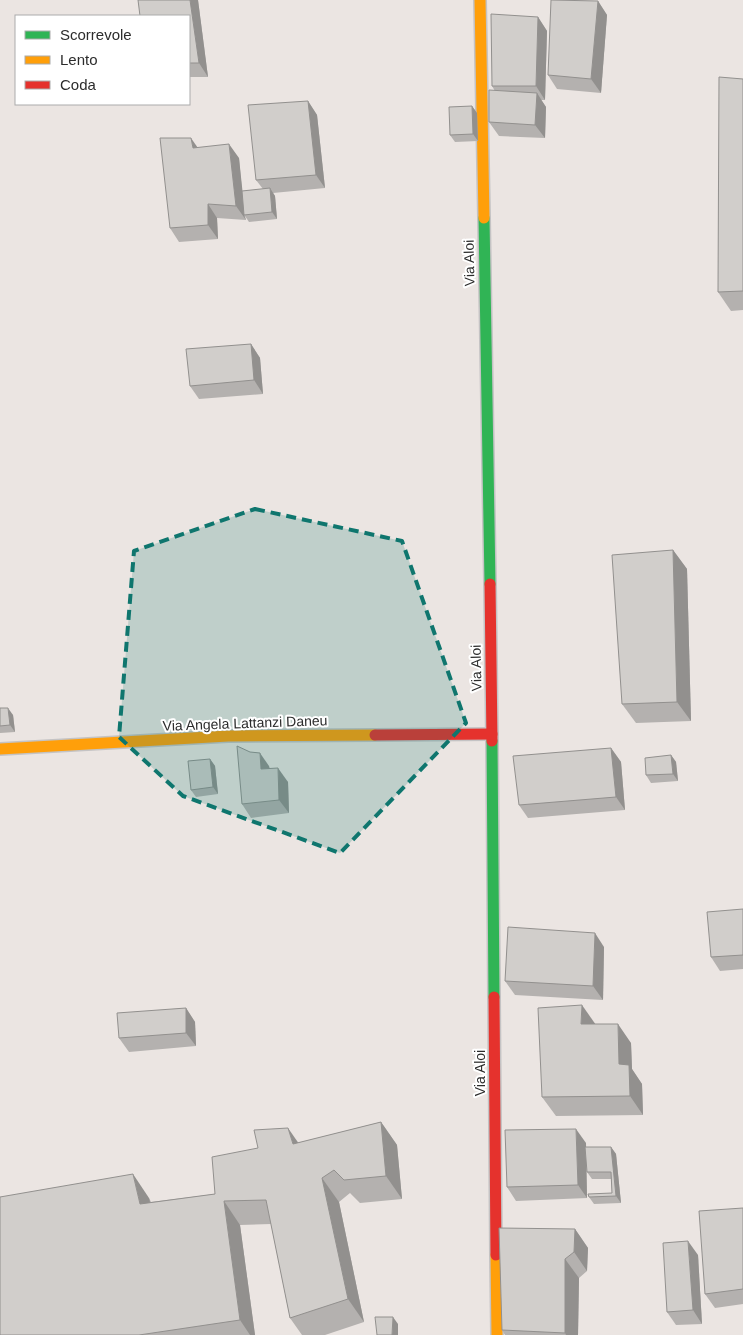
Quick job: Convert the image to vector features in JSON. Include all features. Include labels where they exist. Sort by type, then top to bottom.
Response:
[{"type":"street","name":"Via Aloi","points":[[480,0],[492,734],[497,1335]]},
{"type":"street","name":"Via Angela Lattanzi Daneu","points":[[0,749],[228,736],[492,734]]},
{"type":"highlighted area","points":[[255,509],[402,541],[466,723],[340,853],[183,796],[119,737],[134,551]]},
{"type":"building","points":[[138,0],[190,0],[199,63],[190,63],[190,15],[140,15]]},
{"type":"building","points":[[551,0],[598,1],[591,79],[548,75]]},
{"type":"building","points":[[491,14],[538,17],[536,86],[492,86]]},
{"type":"building","points":[[719,77],[743,79],[743,291],[718,292]]},
{"type":"building","points":[[489,90],[537,93],[535,125],[489,122]]},
{"type":"building","points":[[308,101],[316,175],[256,180],[248,105]]},
{"type":"building","points":[[472,106],[473,134],[450,135],[449,107]]},
{"type":"building","points":[[160,138],[191,138],[193,148],[229,144],[236,206],[208,204],[208,225],[170,228]]},
{"type":"building","points":[[270,188],[272,212],[244,215],[242,191]]},
{"type":"building","points":[[251,344],[254,380],[190,386],[186,349]]},
{"type":"building","points":[[673,550],[677,702],[622,704],[612,555]]},
{"type":"building","points":[[0,708],[8,708],[10,725],[0,726]]},
{"type":"building","points":[[237,746],[250,752],[260,753],[261,769],[278,768],[279,800],[242,804]]},
{"type":"building","points":[[611,748],[616,797],[519,805],[513,756]]},
{"type":"building","points":[[671,755],[673,774],[646,775],[645,758]]},
{"type":"building","points":[[210,759],[213,787],[191,790],[188,761]]},
{"type":"building","points":[[743,909],[743,955],[711,957],[707,912]]},
{"type":"building","points":[[508,927],[595,933],[593,986],[505,981]]},
{"type":"building","points":[[582,1005],[581,1024],[618,1024],[619,1064],[629,1065],[630,1096],[542,1097],[538,1008]]},
{"type":"building","points":[[186,1008],[186,1033],[119,1038],[117,1013]]},
{"type":"building","points":[[381,1122],[386,1176],[344,1180],[334,1170],[322,1178],[348,1299],[290,1318],[266,1200],[224,1201],[240,1320],[139,1335],[0,1335],[0,1197],[133,1174],[140,1204],[215,1194],[212,1157],[258,1148],[254,1130],[288,1128],[293,1144]]},
{"type":"building","points":[[576,1129],[578,1185],[507,1187],[505,1130]]},
{"type":"building","points":[[585,1147],[611,1147],[616,1196],[589,1197],[588,1194],[612,1193],[611,1172],[587,1172]]},
{"type":"building","points":[[743,1208],[743,1289],[705,1294],[699,1211]]},
{"type":"building","points":[[499,1228],[575,1229],[574,1252],[565,1259],[565,1333],[502,1330]]},
{"type":"building","points":[[688,1241],[693,1310],[667,1312],[663,1243]]},
{"type":"building","points":[[375,1317],[393,1317],[392,1335],[377,1335]]},
{"type":"traffic: fast","points":[[484,218],[490,584]]},
{"type":"traffic: fast","points":[[492,741],[494,997]]},
{"type":"traffic: slow","points":[[480,0],[484,218]]},
{"type":"traffic: slow","points":[[0,749],[228,736],[375,735]]},
{"type":"traffic: slow","points":[[496,1255],[497,1335]]},
{"type":"traffic: jam","points":[[490,584],[492,741]]},
{"type":"traffic: jam","points":[[375,735],[492,734]]},
{"type":"traffic: jam","points":[[494,997],[496,1255]]}]
